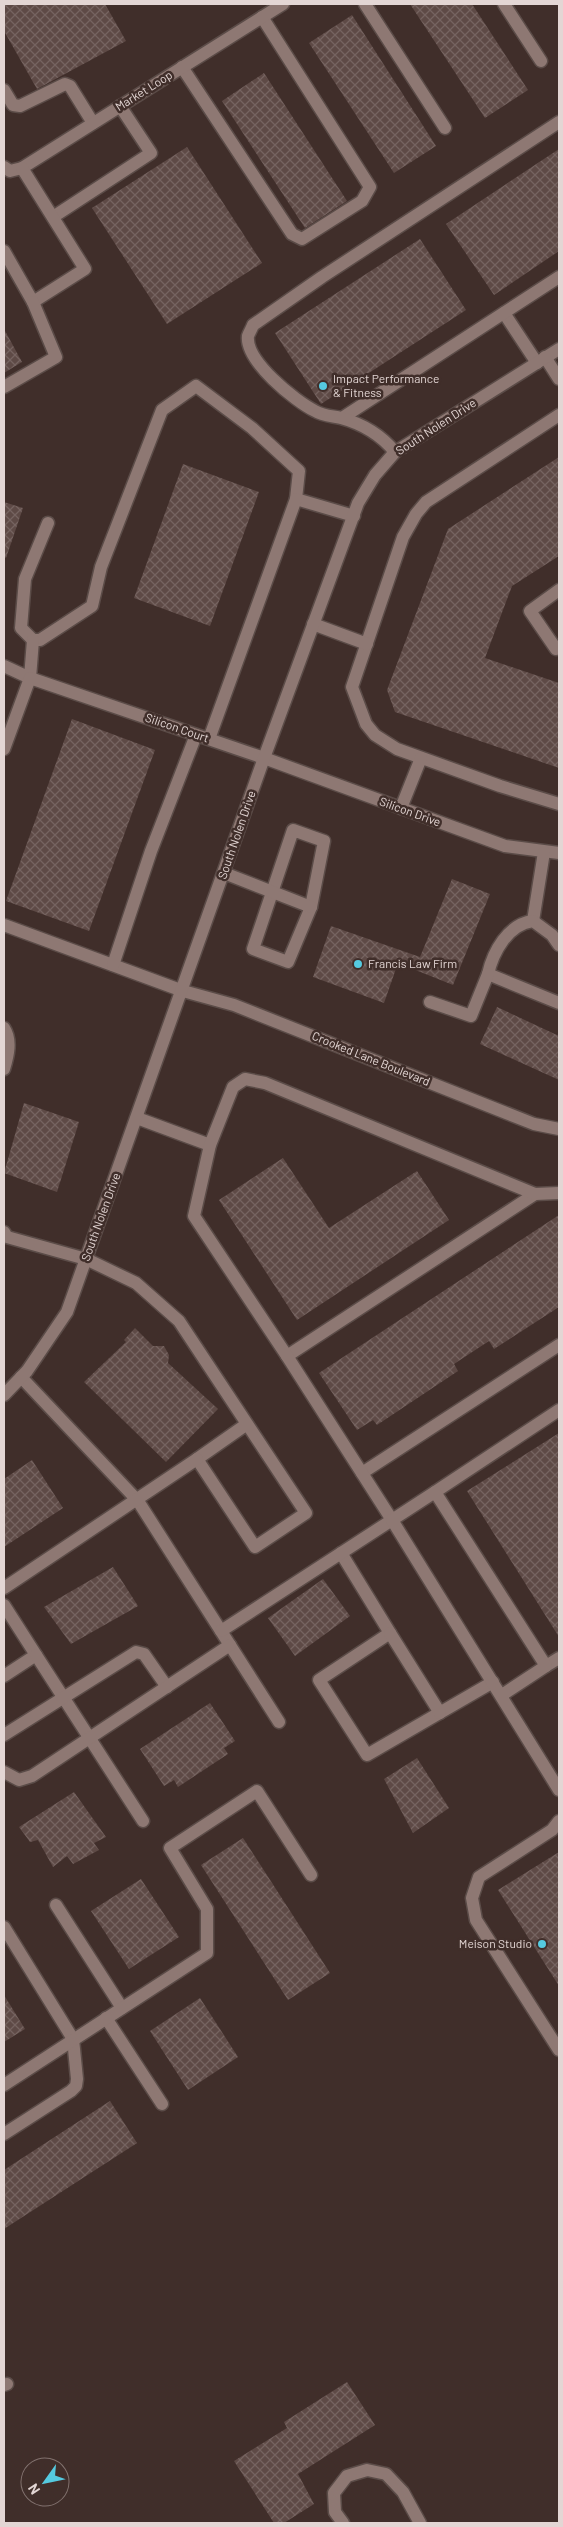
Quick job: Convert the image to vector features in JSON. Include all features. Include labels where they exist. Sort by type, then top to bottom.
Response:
[{"type":"street","name":"Market Loop","points":[[22,168],[283,4]]},
{"type":"street","points":[[364,4],[445,128]]},
{"type":"street","points":[[504,4],[542,61]]},
{"type":"street","points":[[182,68],[292,234],[302,239],[362,201],[370,187],[262,17]]},
{"type":"street","points":[[4,90],[13,105],[20,106],[66,84],[70,86],[93,123]]},
{"type":"street","points":[[53,217],[151,153],[120,106]]},
{"type":"street","points":[[395,452],[382,437],[342,418],[318,413],[301,403],[263,368],[251,350],[248,336],[253,325],[322,276],[559,122]]},
{"type":"street","points":[[4,167],[10,171],[22,168],[85,269],[33,302]]},
{"type":"street","points":[[4,251],[33,302],[56,358],[4,387]]},
{"type":"street","points":[[342,418],[559,277]]},
{"type":"street","points":[[504,313],[541,360],[559,379]]},
{"type":"street","name":"South Nolen Drive","points":[[4,1394],[21,1377],[67,1312],[183,991],[264,758],[358,503],[375,475],[395,452],[559,349]]},
{"type":"street","points":[[48,523],[25,579],[20,628],[33,640],[40,640],[92,606],[101,567],[162,410],[196,386],[252,428],[299,471],[296,499],[209,739]]},
{"type":"street","points":[[559,415],[426,502],[416,514],[403,537],[352,687],[359,710],[366,724],[376,735],[397,749],[559,804]]},
{"type":"street","points":[[296,499],[354,516]]},
{"type":"street","points":[[559,590],[530,611],[556,649],[559,647]]},
{"type":"street","points":[[313,624],[368,644]]},
{"type":"street","points":[[4,749],[30,678],[33,640]]},
{"type":"street","name":"Silicon Court","points":[[4,666],[30,678],[264,758]]},
{"type":"street","points":[[113,965],[151,851],[196,735]]},
{"type":"street","name":"Silicon Drive","points":[[264,758],[505,846],[559,853]]},
{"type":"street","points":[[401,808],[421,758]]},
{"type":"street","points":[[293,830],[324,841],[311,907],[288,962],[253,949],[293,830]]},
{"type":"street","points":[[533,921],[544,852]]},
{"type":"street","points":[[224,873],[311,907]]},
{"type":"street","points":[[430,1002],[471,1016],[488,974],[492,956],[504,939],[523,922],[533,921],[552,935],[559,945]]},
{"type":"street","name":"Crooked Lane Boulevard","points":[[4,925],[183,991],[234,1005],[534,1124],[559,1129]]},
{"type":"street","points":[[488,974],[559,1003]]},
{"type":"street","points":[[4,1028],[8,1034],[9,1054],[4,1069]]},
{"type":"street","points":[[559,1193],[535,1194],[265,1083],[245,1079],[233,1087],[210,1145],[194,1216],[288,1356],[559,1790]]},
{"type":"street","points":[[137,1118],[210,1145]]},
{"type":"street","points":[[288,1356],[535,1194]]},
{"type":"street","points":[[4,1232],[7,1237],[86,1259],[136,1283],[179,1321],[306,1513],[255,1547],[196,1459]]},
{"type":"street","points":[[362,1473],[559,1345]]},
{"type":"street","points":[[21,1377],[138,1501],[279,1722]]},
{"type":"street","points":[[221,1631],[559,1410]]},
{"type":"street","points":[[4,1588],[138,1501],[247,1424]]},
{"type":"street","points":[[435,1492],[546,1666]]},
{"type":"street","points":[[340,1553],[440,1713]]},
{"type":"street","points":[[4,1605],[143,1821]]},
{"type":"street","points":[[390,1633],[319,1680],[367,1755],[493,1682]]},
{"type":"street","points":[[4,1772],[19,1780],[32,1776],[230,1645]]},
{"type":"street","points":[[4,1735],[63,1696],[136,1652],[144,1654],[167,1687]]},
{"type":"street","points":[[4,1676],[36,1655]]},
{"type":"street","points":[[502,1696],[559,1658]]},
{"type":"street","points":[[4,2084],[207,1953],[207,1909],[170,1848],[257,1791],[311,1875]]},
{"type":"street","points":[[559,1821],[552,1830],[479,1877],[472,1898],[476,1920],[559,2050]]},
{"type":"street","points":[[56,1905],[122,2008]]},
{"type":"street","points":[[4,1927],[73,2039],[76,2086],[4,2134]]},
{"type":"street","points":[[106,2018],[162,2104]]},
{"type":"street","points":[[343,2523],[335,2512],[334,2493],[347,2476],[367,2470],[386,2474],[403,2492],[420,2523]]},
{"type":"building","points":[[4,4],[105,4],[126,41],[37,89],[4,31]]},
{"type":"building","points":[[410,4],[472,4],[528,90],[485,118]]},
{"type":"building","points":[[352,15],[436,146],[394,173],[309,43]]},
{"type":"building","points":[[264,73],[347,201],[305,228],[222,101]]},
{"type":"building","points":[[187,147],[262,263],[167,324],[92,208]]},
{"type":"building","points":[[559,149],[559,251],[494,295],[446,224]]},
{"type":"building","points":[[420,239],[466,310],[321,404],[275,333]]},
{"type":"building","points":[[4,329],[22,362],[4,373]]},
{"type":"building","points":[[559,457],[559,556],[512,586],[485,658],[559,683],[559,768],[395,712],[387,690],[448,529]]},
{"type":"building","points":[[183,464],[259,492],[210,626],[134,598]]},
{"type":"building","points":[[4,502],[23,508],[6,558],[4,557]]},
{"type":"building","points":[[72,719],[155,750],[89,931],[6,901]]},
{"type":"building","points":[[452,879],[490,894],[453,985],[398,963],[384,1003],[313,977],[331,926],[420,957]]},
{"type":"building","points":[[497,1007],[559,1036],[559,1080],[480,1044]]},
{"type":"building","points":[[24,1103],[79,1122],[57,1192],[4,1173]]},
{"type":"building","points":[[283,1158],[329,1228],[417,1171],[449,1220],[297,1320],[219,1200]]},
{"type":"building","points":[[559,1215],[559,1307],[494,1349],[489,1341],[454,1364],[458,1371],[377,1425],[373,1420],[357,1430],[319,1373]]},
{"type":"building","points":[[135,1328],[153,1346],[164,1346],[169,1355],[168,1363],[218,1409],[166,1462],[84,1382],[126,1342],[124,1340]]},
{"type":"building","points":[[559,1433],[559,1637],[467,1491]]},
{"type":"building","points":[[32,1460],[63,1508],[4,1547],[4,1479]]},
{"type":"building","points":[[113,1567],[138,1606],[71,1644],[44,1607]]},
{"type":"building","points":[[323,1579],[350,1616],[295,1656],[268,1618]]},
{"type":"building","points":[[210,1703],[235,1741],[224,1748],[228,1754],[178,1787],[174,1780],[164,1786],[140,1749]]},
{"type":"building","points":[[417,1758],[449,1808],[413,1833],[384,1779]]},
{"type":"building","points":[[74,1792],[106,1837],[94,1843],[99,1850],[73,1864],[67,1856],[53,1867],[38,1840],[30,1842],[19,1827]]},
{"type":"building","points":[[243,1838],[330,1973],[288,2000],[201,1865]]},
{"type":"building","points":[[559,1852],[559,1986],[498,1890]]},
{"type":"building","points":[[141,1879],[179,1937],[129,1969],[91,1911]]},
{"type":"building","points":[[4,1995],[25,2029],[4,2042]]},
{"type":"building","points":[[200,1998],[238,2057],[188,2090],[150,2031]]},
{"type":"building","points":[[110,2101],[137,2143],[4,2229],[4,2170]]},
{"type":"building","points":[[347,2382],[375,2425],[298,2474],[314,2504],[284,2523],[274,2523],[234,2461],[287,2428],[284,2422]]},
{"type":"place","name":"Impact Performance & Fitness","points":[[323,386]]},
{"type":"place","name":"Francis Law Firm","points":[[358,964]]},
{"type":"place","name":"Meison Studio","points":[[542,1944]]}]
